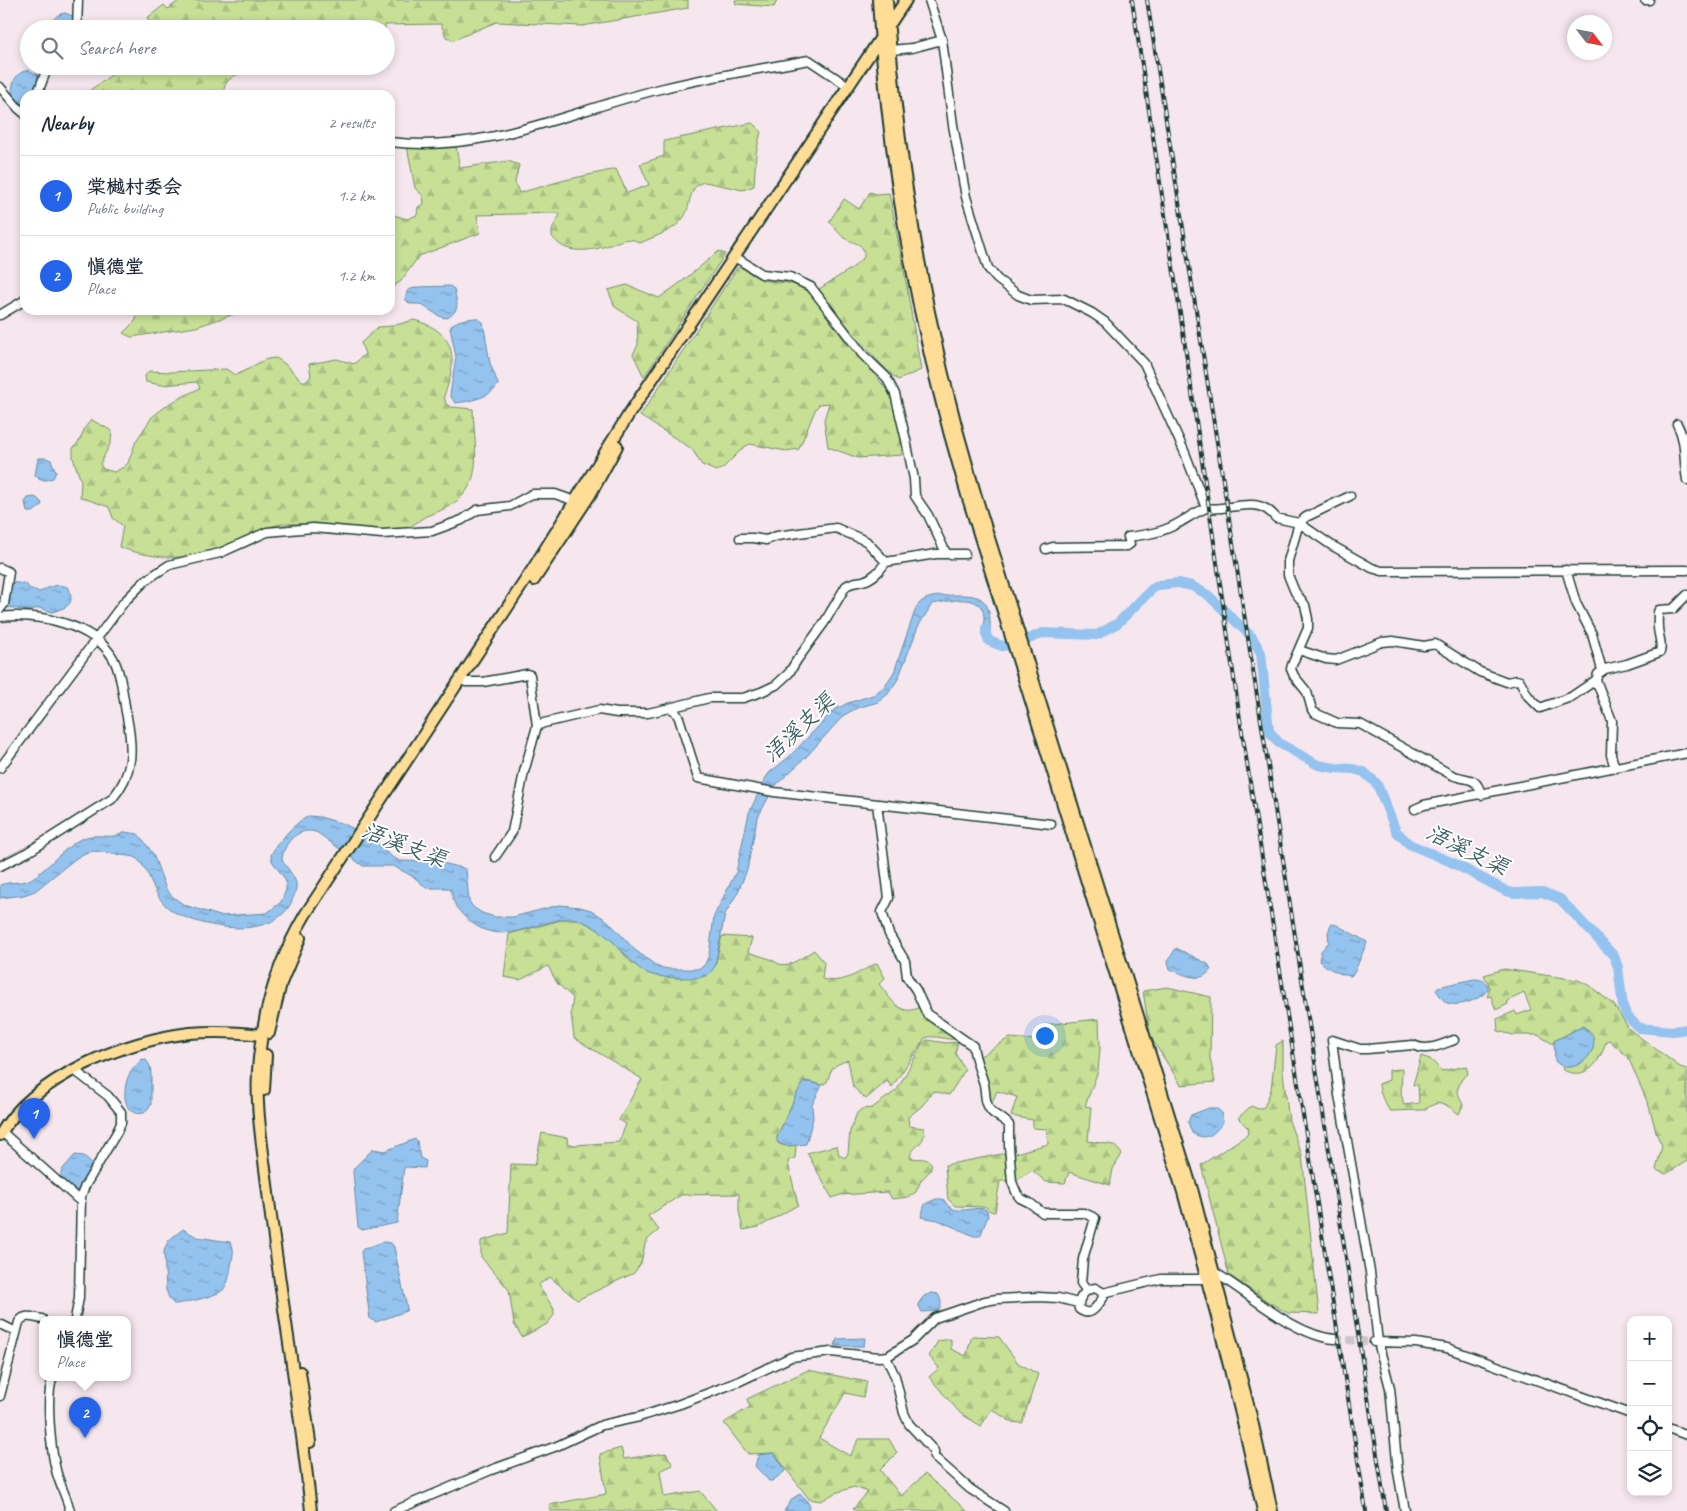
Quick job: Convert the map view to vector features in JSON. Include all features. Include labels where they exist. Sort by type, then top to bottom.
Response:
[{"type":"main road","points":[[878,0],[886,105],[896,178],[923,326],[951,442],[1022,660],[1078,821],[1147,1049],[1192,1189],[1263,1511]]},
{"type":"main road","points":[[887,0],[896,113],[904,177],[934,333],[960,439],[1012,627]]},
{"type":"main road","points":[[318,1511],[266,1120],[264,1074],[270,1028],[286,968],[304,930],[342,865],[534,567],[629,414],[906,0]]},
{"type":"main road","points":[[367,827],[590,495],[649,386]]},
{"type":"main road","points":[[311,1511],[259,1121],[258,1074],[262,1035],[275,981],[286,951],[305,915],[342,865]]},
{"type":"main road","points":[[1,1133],[16,1112],[51,1083],[74,1070],[128,1048],[172,1036],[212,1032],[262,1035]]},
{"type":"main road","points":[[1211,1276],[1253,1424],[1272,1511]]},
{"type":"street","points":[[77,20],[78,0]]},
{"type":"street","points":[[929,0],[942,40],[953,125],[966,197],[988,268],[997,279],[1018,295],[1032,300],[1064,299],[1092,313],[1106,322],[1144,363],[1185,453],[1206,508]]},
{"type":"street","points":[[890,50],[912,48],[942,40]]},
{"type":"street","points":[[395,142],[439,145],[483,140],[664,88],[809,60],[848,86]]},
{"type":"street","points":[[39,90],[45,75]]},
{"type":"street","points":[[0,87],[20,110]]},
{"type":"street","points":[[734,257],[762,274],[790,277],[810,287],[863,355],[886,377],[894,394],[906,440],[914,479],[915,496],[928,515],[946,553]]},
{"type":"street","points":[[0,322],[2,314],[20,303]]},
{"type":"street","points":[[1676,424],[1681,430],[1685,442],[1687,480]]},
{"type":"street","points":[[0,768],[124,602],[156,572],[171,565],[220,553],[262,533],[314,528],[382,534],[432,531],[462,520],[477,510],[510,506],[532,494],[555,494],[575,501]]},
{"type":"street","points":[[1350,496],[1306,517],[1298,523],[1288,561],[1288,575],[1295,592],[1305,606],[1308,614],[1308,628],[1291,670],[1309,696],[1314,711],[1337,723],[1360,724],[1457,778],[1475,781],[1478,784],[1481,795]]},
{"type":"street","points":[[1046,549],[1053,547],[1127,546],[1130,544],[1128,537],[1152,534],[1175,525],[1189,515],[1206,508],[1255,505],[1271,512],[1276,518],[1298,523],[1331,545],[1372,568],[1382,571],[1687,570]]},
{"type":"street","points":[[740,538],[766,540],[777,536],[836,528],[866,541],[886,562]]},
{"type":"street","points":[[537,726],[599,710],[617,713],[648,713],[709,698],[744,698],[762,692],[776,685],[789,673],[846,586],[852,582],[871,578],[878,573],[886,562],[946,553],[965,554]]},
{"type":"street","points":[[0,566],[9,572],[4,604],[0,609]]},
{"type":"street","points":[[1566,570],[1576,603],[1592,634],[1602,670]]},
{"type":"street","points":[[1299,650],[1326,659],[1336,660],[1382,642],[1393,641],[1424,646],[1435,644],[1480,672],[1508,682],[1520,681],[1528,696],[1540,708],[1571,697],[1596,680],[1602,670],[1627,664],[1660,652],[1662,645],[1658,632],[1658,612],[1675,608],[1687,595]]},
{"type":"street","points":[[0,617],[16,616],[60,622],[81,630],[96,640],[110,654],[118,670],[132,742],[130,763],[126,777],[120,790],[112,799],[28,852],[0,866]]},
{"type":"street","points":[[466,682],[483,682],[530,675],[537,726],[524,772],[512,832],[495,857]]},
{"type":"street","points":[[1596,680],[1612,722],[1611,754],[1615,768]]},
{"type":"street","points":[[668,708],[680,718],[698,778],[774,792],[1051,824]]},
{"type":"street","points":[[1415,809],[1424,805],[1687,753]]},
{"type":"street","points":[[877,804],[889,898],[882,912],[889,934],[905,961],[907,977],[929,1016],[973,1046],[974,1058],[984,1085],[984,1096],[988,1106],[993,1114],[1009,1125],[1012,1182],[1017,1194],[1043,1213],[1084,1213],[1095,1218],[1084,1259],[1081,1283],[1087,1291]]},
{"type":"street","points":[[1405,1511],[1398,1472],[1390,1388],[1376,1342],[1370,1272],[1339,1095],[1332,1040],[1367,1050],[1413,1045],[1420,1048],[1429,1048],[1454,1040]]},
{"type":"street","points":[[74,1070],[112,1099],[121,1112],[122,1121],[81,1196],[79,1298],[75,1316]]},
{"type":"street","points":[[1,1133],[81,1202]]},
{"type":"street","points":[[1103,1293],[1103,1298],[1091,1312],[1086,1313],[1079,1309],[1078,1303],[1087,1291],[1095,1288],[1103,1293],[1161,1279],[1211,1276],[1284,1319],[1319,1336],[1336,1339]]},
{"type":"street","points":[[394,1511],[491,1470],[557,1446],[602,1425],[639,1417],[680,1404],[740,1381],[785,1359],[801,1354],[830,1352],[886,1357],[894,1354],[913,1340],[935,1318],[984,1301],[1038,1297],[1058,1298],[1078,1303]]},
{"type":"street","points":[[0,1396],[19,1322],[23,1317],[27,1316],[39,1319]]},
{"type":"street","points":[[0,1324],[16,1332]]},
{"type":"street","points":[[1376,1342],[1416,1343],[1447,1348],[1627,1413]]},
{"type":"street","points":[[886,1357],[897,1383],[906,1419],[912,1429],[934,1451],[934,1457],[952,1475],[1004,1511]]},
{"type":"street","points":[[52,1381],[48,1407],[56,1470],[70,1511]]},
{"type":"street","points":[[1672,1430],[1687,1436]]},
{"type":"green space","points":[[180,0],[688,0],[688,8],[582,26],[496,22],[454,40],[446,37],[441,24],[395,25],[395,20],[148,20],[147,18],[164,5],[168,9]]},
{"type":"green space","points":[[735,0],[777,0],[774,7],[736,4]]},
{"type":"green space","points":[[111,75],[236,75],[230,79],[225,90],[90,90]]},
{"type":"green space","points":[[752,123],[761,131],[756,153],[754,186],[743,190],[705,182],[699,184],[693,191],[684,217],[664,233],[640,243],[631,239],[622,240],[608,246],[586,250],[573,250],[558,243],[553,237],[553,228],[560,215],[557,213],[477,215],[480,233],[419,256],[401,281],[395,285],[395,215],[407,219],[417,215],[418,207],[424,204],[423,196],[415,188],[407,146],[456,147],[460,168],[508,161],[519,165],[515,182],[519,193],[565,180],[616,169],[627,193],[649,185],[640,164],[664,156],[664,141]]},
{"type":"green space","points":[[870,192],[876,194],[889,193],[921,370],[898,380],[846,325],[819,289],[852,268],[864,257],[861,246],[844,238],[829,222],[844,199],[859,209]]},
{"type":"green space","points":[[719,251],[725,254],[644,377],[633,354],[638,345],[637,321],[615,307],[608,290],[627,285],[659,298]]},
{"type":"green space","points":[[740,267],[763,280],[799,286],[816,300],[844,340],[892,399],[901,434],[902,455],[858,458],[828,447],[824,420],[829,403],[820,404],[816,408],[799,449],[786,451],[750,444],[744,447],[722,469],[716,471],[702,465],[692,449],[640,416],[737,268]]},
{"type":"green space","points":[[136,315],[231,315],[196,327],[131,337],[123,333],[136,320]]},
{"type":"green space","points":[[414,320],[428,325],[439,332],[446,340],[450,349],[452,359],[444,396],[446,404],[451,407],[473,409],[476,460],[474,474],[469,486],[461,497],[448,507],[426,516],[403,530],[282,524],[258,531],[209,552],[183,557],[170,557],[145,554],[119,547],[123,526],[113,518],[109,507],[80,497],[81,481],[73,458],[73,448],[77,445],[88,423],[92,420],[112,431],[111,442],[100,464],[103,469],[114,472],[128,463],[136,441],[152,417],[170,403],[200,388],[197,382],[162,385],[146,382],[145,376],[149,371],[171,372],[226,369],[235,375],[260,362],[276,358],[302,381],[307,381],[311,376],[309,364],[337,359],[354,364],[365,354],[361,343],[378,327],[392,326]]},
{"type":"green space","points":[[569,918],[577,919],[592,926],[609,937],[631,962],[645,972],[657,976],[681,978],[715,966],[722,936],[752,938],[748,952],[779,964],[788,965],[814,950],[824,962],[822,979],[837,980],[851,977],[877,963],[885,978],[879,984],[891,1000],[905,1010],[918,1008],[917,1003],[921,1002],[958,1039],[925,1038],[892,1087],[887,1081],[866,1099],[853,1087],[848,1060],[833,1068],[827,1082],[822,1085],[806,1081],[797,1093],[777,1137],[779,1144],[786,1146],[796,1145],[795,1158],[789,1160],[788,1163],[798,1205],[759,1227],[743,1230],[739,1211],[739,1194],[681,1195],[648,1216],[659,1230],[645,1244],[641,1263],[634,1273],[577,1300],[550,1277],[538,1285],[554,1309],[554,1315],[547,1324],[522,1337],[514,1324],[509,1290],[481,1257],[481,1241],[508,1233],[511,1164],[535,1165],[542,1133],[568,1138],[567,1143],[575,1145],[619,1142],[626,1124],[619,1120],[642,1079],[574,1038],[571,1012],[573,998],[557,983],[548,966],[520,980],[504,977],[509,934]]},
{"type":"green space","points":[[1504,969],[1578,980],[1590,986],[1614,1005],[1629,1029],[1680,1067],[1687,1069],[1687,1161],[1666,1174],[1656,1170],[1662,1146],[1649,1106],[1628,1057],[1609,1040],[1606,1041],[1600,1056],[1591,1068],[1579,1073],[1571,1073],[1563,1070],[1562,1067],[1577,1065],[1593,1049],[1592,1033],[1583,1026],[1554,1041],[1553,1044],[1538,1035],[1513,1035],[1498,1031],[1497,1019],[1515,1011],[1517,1015],[1531,1010],[1524,993],[1507,1001],[1508,1004],[1496,1010],[1491,996],[1487,997],[1489,986],[1484,975]]},
{"type":"green space","points":[[1167,987],[1211,997],[1210,1058],[1215,1082],[1181,1085],[1150,1036],[1143,991]]},
{"type":"green space","points":[[1099,1019],[1100,1049],[1098,1071],[1085,1106],[1091,1107],[1088,1141],[1114,1145],[1122,1154],[1113,1169],[1110,1185],[1069,1172],[1065,1183],[1046,1182],[1032,1170],[1016,1181],[1000,1181],[995,1212],[990,1211],[986,1207],[955,1206],[948,1199],[945,1165],[1007,1153],[1012,1154],[1048,1144],[1047,1129],[1033,1128],[1033,1120],[1011,1116],[1017,1097],[997,1091],[990,1107],[976,1059],[1009,1038],[1035,1040],[1043,1025]]},
{"type":"green space","points":[[927,1040],[946,1043],[958,1042],[955,1053],[965,1070],[949,1095],[933,1091],[922,1106],[908,1117],[909,1126],[924,1128],[923,1138],[910,1157],[928,1160],[932,1165],[930,1171],[921,1180],[916,1192],[908,1197],[892,1199],[888,1192],[840,1195],[832,1198],[807,1153],[837,1146],[839,1155],[845,1158],[848,1153],[850,1131],[857,1113],[862,1109],[872,1108],[897,1090],[922,1044]]},
{"type":"green space","points":[[1283,1041],[1283,1072],[1289,1121],[1302,1155],[1319,1314],[1288,1313],[1229,1275],[1201,1165],[1247,1135],[1249,1129],[1238,1118],[1251,1106],[1258,1109],[1264,1107],[1271,1090],[1276,1045]]},
{"type":"green space","points":[[1421,1056],[1430,1059],[1442,1071],[1466,1066],[1468,1074],[1461,1080],[1457,1091],[1463,1105],[1459,1114],[1448,1106],[1437,1103],[1423,1110],[1390,1111],[1384,1102],[1379,1084],[1389,1080],[1389,1070],[1402,1069],[1401,1093],[1404,1105],[1419,1103],[1418,1085],[1413,1085]]},
{"type":"green space","points":[[972,1336],[999,1337],[1018,1363],[1038,1374],[1022,1423],[1011,1422],[992,1409],[981,1426],[960,1413],[929,1377],[939,1368],[929,1356],[938,1341],[951,1339],[951,1349],[966,1356]]},
{"type":"green space","points":[[808,1370],[867,1382],[863,1397],[845,1393],[819,1438],[850,1456],[859,1439],[889,1439],[897,1453],[880,1470],[901,1496],[925,1474],[967,1511],[856,1511],[853,1509],[868,1492],[854,1487],[835,1493],[821,1501],[809,1499],[774,1453],[748,1454],[724,1423],[750,1407],[747,1399]]},
{"type":"green space","points":[[621,1448],[624,1459],[666,1453],[673,1465],[660,1471],[664,1497],[700,1491],[717,1511],[551,1511],[549,1505],[606,1494],[600,1454]]},
{"type":"water","points":[[65,13],[75,17],[75,20],[53,20]]},
{"type":"water","points":[[19,74],[38,75],[36,90],[20,90],[20,105],[12,98],[14,80]]},
{"type":"water","points":[[450,286],[454,289],[457,306],[454,312],[447,318],[441,317],[420,304],[410,304],[405,299],[408,290],[418,287]]},
{"type":"water","points":[[476,318],[483,322],[490,363],[498,384],[495,389],[486,395],[473,400],[455,403],[450,395],[456,357],[450,328],[458,321]]},
{"type":"water","points":[[39,458],[51,460],[56,472],[53,478],[40,480],[35,475]]},
{"type":"water","points":[[34,497],[42,503],[41,506],[33,512],[27,512],[25,502],[28,498]]},
{"type":"water","points":[[9,582],[26,584],[30,589],[40,592],[47,588],[62,585],[69,588],[71,599],[66,607],[52,612],[39,608],[27,611],[8,607],[6,604]]},
{"type":"water","points":[[953,595],[974,596],[984,601],[989,613],[991,638],[988,644],[984,634],[982,608],[977,603],[955,600],[932,604],[918,627],[898,679],[888,694],[878,702],[857,708],[844,715],[806,757],[774,787],[757,819],[747,870],[737,894],[725,914],[715,966],[710,973],[702,977],[673,978],[649,974],[637,966],[615,943],[603,934],[590,925],[573,918],[508,933],[486,931],[462,915],[454,902],[452,891],[447,888],[426,888],[414,877],[393,866],[363,866],[318,833],[311,831],[299,833],[289,841],[283,853],[282,860],[296,883],[296,890],[292,901],[283,914],[270,922],[255,927],[220,927],[187,918],[174,912],[160,899],[146,870],[135,857],[94,851],[85,853],[75,859],[35,891],[24,895],[0,898],[0,885],[31,879],[77,841],[89,836],[115,836],[125,832],[138,834],[144,841],[153,854],[166,889],[184,905],[220,916],[267,913],[281,902],[286,890],[285,879],[272,861],[271,855],[276,846],[300,821],[309,816],[320,817],[344,824],[377,840],[380,847],[400,861],[439,862],[466,869],[469,901],[473,907],[482,913],[495,917],[513,917],[559,905],[580,907],[591,910],[608,921],[635,950],[658,967],[697,969],[704,966],[709,955],[714,916],[736,872],[749,813],[769,773],[789,757],[834,710],[848,703],[873,695],[884,687],[894,672],[919,604],[927,598]]},
{"type":"water","points":[[1331,924],[1337,925],[1367,942],[1351,976],[1334,971],[1319,960],[1321,951],[1329,942],[1328,933]]},
{"type":"water","points":[[1176,948],[1208,964],[1211,969],[1203,976],[1192,977],[1170,969],[1168,961]]},
{"type":"water","points":[[1474,979],[1484,981],[1488,989],[1481,996],[1470,1002],[1447,1003],[1436,990],[1438,987]]},
{"type":"water","points":[[1583,1026],[1593,1036],[1594,1044],[1592,1051],[1588,1057],[1576,1066],[1561,1066],[1555,1061],[1554,1041]]},
{"type":"water","points":[[142,1059],[146,1060],[150,1066],[151,1105],[144,1113],[137,1113],[131,1111],[128,1107],[125,1088],[130,1073]]},
{"type":"water","points":[[804,1081],[822,1085],[812,1105],[813,1118],[806,1144],[791,1146],[780,1144],[777,1142],[777,1137]]},
{"type":"water","points":[[1209,1108],[1216,1108],[1222,1113],[1223,1122],[1210,1135],[1206,1137],[1197,1136],[1192,1133],[1188,1122],[1191,1115]]},
{"type":"water","points":[[415,1139],[420,1158],[426,1161],[425,1168],[404,1168],[397,1223],[362,1230],[358,1227],[354,1168],[373,1149],[385,1151]]},
{"type":"water","points":[[75,1155],[84,1156],[92,1163],[77,1191],[74,1193],[60,1178],[62,1170]]},
{"type":"water","points":[[936,1199],[943,1199],[948,1206],[955,1210],[978,1208],[987,1210],[988,1216],[980,1236],[974,1236],[938,1220],[921,1217],[925,1204]]},
{"type":"water","points":[[183,1229],[197,1237],[230,1242],[233,1247],[233,1253],[228,1281],[223,1290],[207,1297],[174,1304],[166,1290],[164,1251],[168,1241]]},
{"type":"water","points":[[383,1242],[391,1243],[394,1247],[407,1308],[406,1311],[376,1322],[370,1319],[361,1252],[363,1249]]},
{"type":"water","points":[[932,1293],[939,1296],[941,1302],[940,1309],[938,1311],[922,1312],[918,1304],[924,1296]]},
{"type":"water","points":[[865,1338],[864,1346],[835,1346],[837,1339]]},
{"type":"water","points":[[774,1453],[785,1469],[784,1472],[772,1481],[769,1481],[755,1466],[758,1455]]},
{"type":"water","points":[[800,1494],[810,1506],[807,1511],[784,1511],[793,1498]]},
{"type":"waterway","name":"浯溪支渠","points":[[986,628],[989,641],[1002,646],[1018,644],[1042,633],[1097,635],[1118,623],[1152,589],[1159,585],[1178,583],[1192,586],[1208,595],[1252,637],[1261,653],[1269,731],[1279,743],[1318,765],[1364,772],[1377,784],[1396,831],[1409,844],[1451,862],[1506,891],[1513,893],[1542,892],[1560,899],[1614,956],[1618,967],[1623,1007],[1628,1017],[1640,1028],[1673,1031],[1687,1029]]},
{"type":"tunnel","points":[[1335,1339],[1374,1342]]},
{"type":"railway","points":[[1132,0],[1240,719],[1366,1511]]},
{"type":"railway","points":[[1147,0],[1386,1511]]},
{"type":"place","name":"棠樾村委会","points":[[34,1139]]},
{"type":"place","name":"慎德堂","points":[[85,1438]]}]
